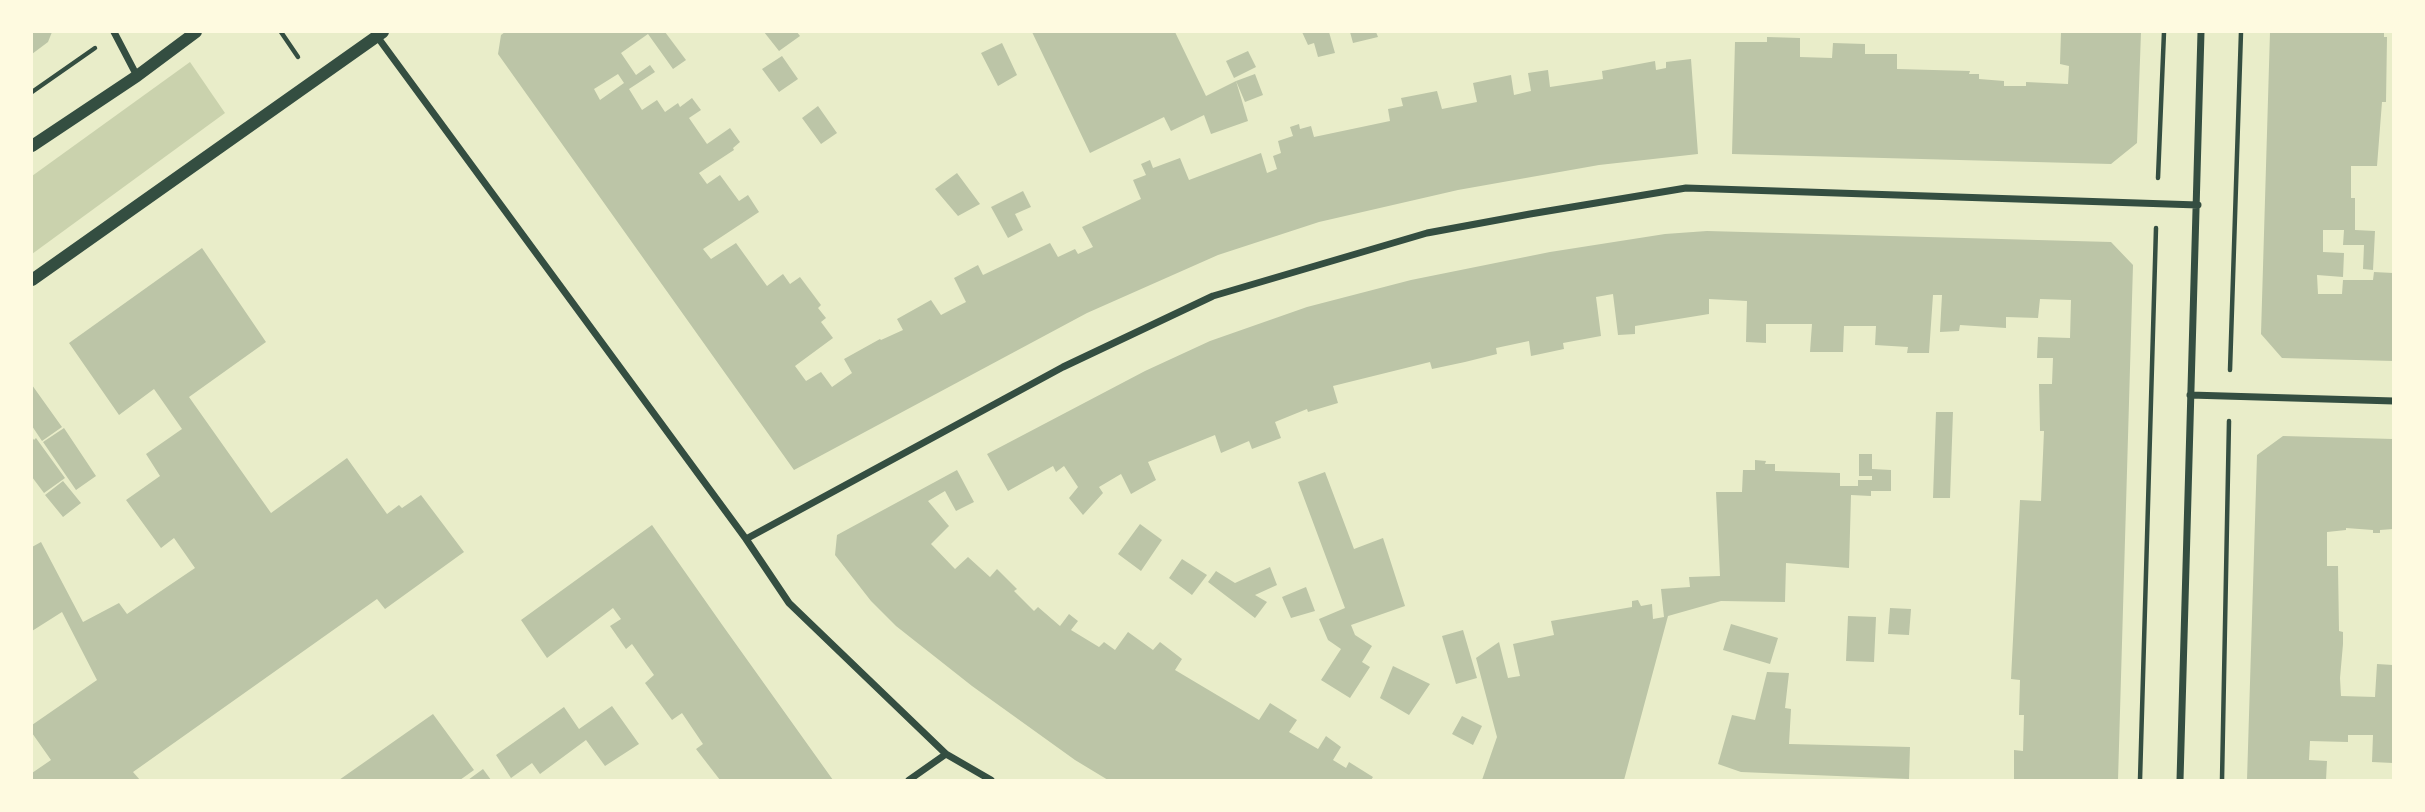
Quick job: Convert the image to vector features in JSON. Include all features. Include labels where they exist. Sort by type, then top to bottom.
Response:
[{"type":"street","points":[[32,146],[136,76],[195,32]]},
{"type":"street","points":[[2180,780],[2201,32]]},
{"type":"street","points":[[115,33],[136,76]]},
{"type":"street","points":[[32,280],[378,33],[746,539],[789,603],[946,754],[991,780]]},
{"type":"street","points":[[746,539],[1063,367],[1213,296],[1427,233],[1686,188],[2197,205]]},
{"type":"street","points":[[2190,395],[2393,401]]},
{"type":"street","points":[[909,780],[946,754]]},
{"type":"path","points":[[2140,780],[2164,32]]},
{"type":"path","points":[[32,92],[115,33]]},
{"type":"green space","points":[[190,62],[225,113],[32,254],[32,176]]},
{"type":"building","points":[[32,32],[52,32],[48,42],[32,54]]},
{"type":"building","points":[[505,32],[665,32],[686,60],[673,69],[648,34],[621,53],[636,75],[650,65],[655,72],[629,89],[642,110],[657,100],[665,112],[678,103],[680,107],[692,98],[701,110],[689,118],[707,144],[730,128],[740,142],[734,150],[699,173],[707,184],[720,175],[739,201],[748,195],[759,212],[703,249],[711,259],[736,243],[767,286],[783,274],[790,284],[800,277],[821,305],[818,308],[826,318],[821,322],[833,338],[795,366],[806,381],[821,372],[832,387],[852,373],[844,359],[903,330],[897,319],[931,300],[941,315],[966,302],[954,278],[978,265],[983,275],[1050,243],[1058,257],[1075,249],[1078,254],[1093,247],[1082,227],[1141,199],[1133,180],[1146,175],[1141,164],[1150,160],[1153,168],[1180,158],[1189,180],[1261,153],[1267,173],[1277,169],[1273,156],[1281,153],[1278,141],[1293,136],[1290,127],[1299,124],[1300,129],[1311,126],[1314,137],[1390,121],[1388,109],[1403,106],[1401,98],[1437,91],[1442,109],[1477,102],[1473,83],[1511,75],[1514,95],[1531,91],[1528,73],[1548,70],[1550,87],[1603,79],[1602,71],[1655,61],[1656,70],[1666,68],[1666,62],[1691,59],[1698,154],[1599,165],[1458,190],[1319,222],[1218,255],[1087,313],[794,470],[498,54],[501,35]],"holes":[[[618,74],[624,83],[600,100],[594,89]]]},
{"type":"building","points":[[764,32],[797,32],[800,36],[779,51]]},
{"type":"building","points":[[1032,32],[1175,32],[1206,96],[1236,81],[1248,121],[1211,134],[1204,115],[1171,131],[1164,117],[1090,153]]},
{"type":"building","points":[[1302,32],[1329,32],[1335,53],[1318,57],[1314,43],[1308,45]]},
{"type":"building","points":[[1350,32],[1376,32],[1378,37],[1353,43]]},
{"type":"building","points":[[2061,32],[2141,32],[2137,143],[2111,164],[1732,154],[1735,42],[1767,42],[1767,37],[1800,38],[1800,57],[1832,58],[1833,43],[1865,44],[1865,54],[1897,54],[1897,69],[1970,71],[1969,74],[1979,74],[1979,79],[2004,81],[2004,86],[2026,86],[2026,82],[2068,84],[2069,66],[2060,64]]},
{"type":"building","points":[[2270,32],[2384,32],[2384,37],[2387,37],[2386,102],[2382,102],[2377,166],[2351,166],[2355,230],[2375,231],[2373,270],[2363,269],[2364,245],[2343,245],[2344,230],[2323,230],[2323,252],[2344,253],[2343,277],[2317,275],[2318,294],[2342,294],[2343,280],[2373,280],[2374,272],[2393,273],[2393,361],[2282,358],[2261,334]]},
{"type":"building","points":[[1002,43],[1017,75],[998,86],[981,53]]},
{"type":"building","points":[[1248,51],[1256,67],[1234,78],[1226,61]]},
{"type":"building","points":[[782,56],[798,79],[779,92],[762,69]]},
{"type":"building","points":[[1255,74],[1263,95],[1245,102],[1236,81]]},
{"type":"building","points":[[818,106],[837,133],[821,144],[802,118]]},
{"type":"building","points":[[957,173],[980,204],[958,216],[935,189]]},
{"type":"building","points":[[1023,191],[1031,207],[1015,214],[1023,230],[1008,238],[991,207]]},
{"type":"building","points":[[1707,231],[2111,242],[2133,265],[2118,780],[2014,780],[2014,750],[2023,751],[2024,715],[2019,715],[2020,680],[2011,679],[2020,500],[2041,501],[2044,431],[2040,431],[2039,384],[2052,384],[2053,358],[2037,358],[2038,337],[2070,338],[2071,300],[2040,299],[2038,318],[2006,317],[2006,328],[1960,325],[1959,331],[1940,332],[1942,295],[1933,295],[1929,353],[1907,353],[1908,347],[1875,345],[1876,326],[1844,326],[1843,352],[1810,352],[1812,324],[1766,324],[1766,343],[1746,342],[1747,301],[1709,299],[1709,314],[1635,326],[1635,334],[1618,335],[1613,294],[1596,297],[1601,336],[1563,343],[1564,349],[1531,356],[1529,341],[1496,348],[1497,354],[1465,362],[1432,369],[1430,362],[1333,386],[1338,403],[1308,412],[1307,409],[1275,422],[1281,438],[1252,449],[1249,441],[1221,453],[1215,435],[1148,462],[1156,480],[1131,494],[1121,474],[1099,487],[1103,493],[1083,515],[1069,498],[1078,487],[1064,466],[1056,472],[1053,466],[1008,491],[987,454],[1145,371],[1210,341],[1307,307],[1411,280],[1550,252],[1665,234]]},
{"type":"building","points":[[202,248],[266,342],[189,397],[271,513],[347,458],[387,514],[421,495],[464,552],[385,609],[377,599],[133,772],[140,780],[32,780],[32,773],[51,760],[32,733],[32,725],[97,680],[62,612],[32,631],[32,547],[41,542],[83,622],[119,603],[127,614],[195,568],[174,538],[161,548],[126,500],[160,476],[146,454],[182,429],[154,389],[119,415],[69,343]]},
{"type":"building","points":[[32,385],[62,427],[42,441],[32,426]]},
{"type":"building","points":[[1936,412],[1953,412],[1950,498],[1933,498]]},
{"type":"building","points":[[64,428],[96,476],[76,490],[43,442]]},
{"type":"building","points":[[2283,436],[2393,439],[2393,529],[2380,530],[2380,533],[2346,528],[2327,532],[2327,566],[2338,566],[2339,631],[2343,632],[2341,696],[2375,697],[2377,664],[2393,665],[2393,763],[2372,762],[2373,735],[2348,735],[2348,742],[2310,741],[2309,760],[2327,761],[2326,780],[2247,780],[2257,455]]},
{"type":"building","points":[[32,437],[34,440],[36,438],[65,478],[44,493],[32,477]]},
{"type":"building","points":[[1859,454],[1872,454],[1872,469],[1891,470],[1891,491],[1871,491],[1871,496],[1851,495],[1849,568],[1786,563],[1785,602],[1721,601],[1668,616],[1624,780],[1482,780],[1497,737],[1476,658],[1499,642],[1508,678],[1520,676],[1513,644],[1554,635],[1551,621],[1632,607],[1632,601],[1638,600],[1641,606],[1652,604],[1653,619],[1664,617],[1661,589],[1690,587],[1689,577],[1720,576],[1716,492],[1742,492],[1743,470],[1755,470],[1755,460],[1775,464],[1775,471],[1840,473],[1840,486],[1858,486],[1858,480],[1872,480],[1872,476],[1859,476]]},
{"type":"building","points":[[957,470],[974,502],[956,511],[945,491],[928,501],[949,526],[931,544],[955,569],[968,557],[990,577],[997,569],[1034,611],[1038,607],[1060,626],[1069,614],[1078,621],[1071,630],[1099,647],[1104,642],[1115,650],[1128,632],[1153,650],[1160,642],[1182,659],[1175,670],[1259,720],[1270,703],[1297,720],[1289,732],[1318,749],[1326,736],[1341,747],[1333,760],[1346,768],[1349,762],[1373,777],[1371,780],[1108,780],[1075,760],[972,686],[896,626],[871,601],[835,555],[837,535]]},
{"type":"building","points":[[1325,472],[1354,549],[1383,538],[1405,606],[1351,625],[1355,635],[1372,646],[1362,662],[1370,667],[1350,698],[1321,680],[1341,649],[1328,640],[1319,619],[1345,608],[1298,482]]},
{"type":"building","points":[[63,481],[81,503],[63,517],[45,495]]},
{"type":"building","points":[[1140,524],[1162,540],[1141,571],[1118,554]]},
{"type":"building","points":[[652,525],[833,780],[720,780],[696,749],[703,744],[682,713],[672,720],[645,683],[654,675],[632,644],[626,649],[610,626],[621,619],[613,608],[547,658],[521,620]]},
{"type":"building","points":[[1182,559],[1207,575],[1192,595],[1169,578]]},
{"type":"building","points":[[1270,567],[1277,585],[1255,595],[1267,602],[1255,618],[1208,582],[1216,571],[1235,583]]},
{"type":"building","points":[[1306,587],[1315,611],[1291,618],[1282,597]]},
{"type":"building","points":[[1890,608],[1911,609],[1909,635],[1888,634]]},
{"type":"building","points":[[1848,616],[1876,617],[1874,662],[1846,661]]},
{"type":"building","points":[[1731,624],[1778,638],[1770,664],[1723,650]]},
{"type":"building","points":[[1463,630],[1477,678],[1456,684],[1442,636]]},
{"type":"building","points":[[1393,666],[1430,684],[1409,715],[1380,698]]},
{"type":"building","points":[[1767,672],[1789,673],[1785,708],[1791,709],[1789,744],[1910,747],[1909,779],[1741,772],[1718,764],[1732,715],[1755,720]]},
{"type":"building","points":[[612,706],[639,744],[605,766],[586,740],[540,774],[532,763],[511,778],[496,755],[564,707],[579,729]]},
{"type":"building","points":[[433,714],[474,770],[460,780],[339,780]]},
{"type":"building","points":[[1462,716],[1482,726],[1473,745],[1452,734]]},
{"type":"building","points":[[483,769],[491,780],[468,780]]}]
